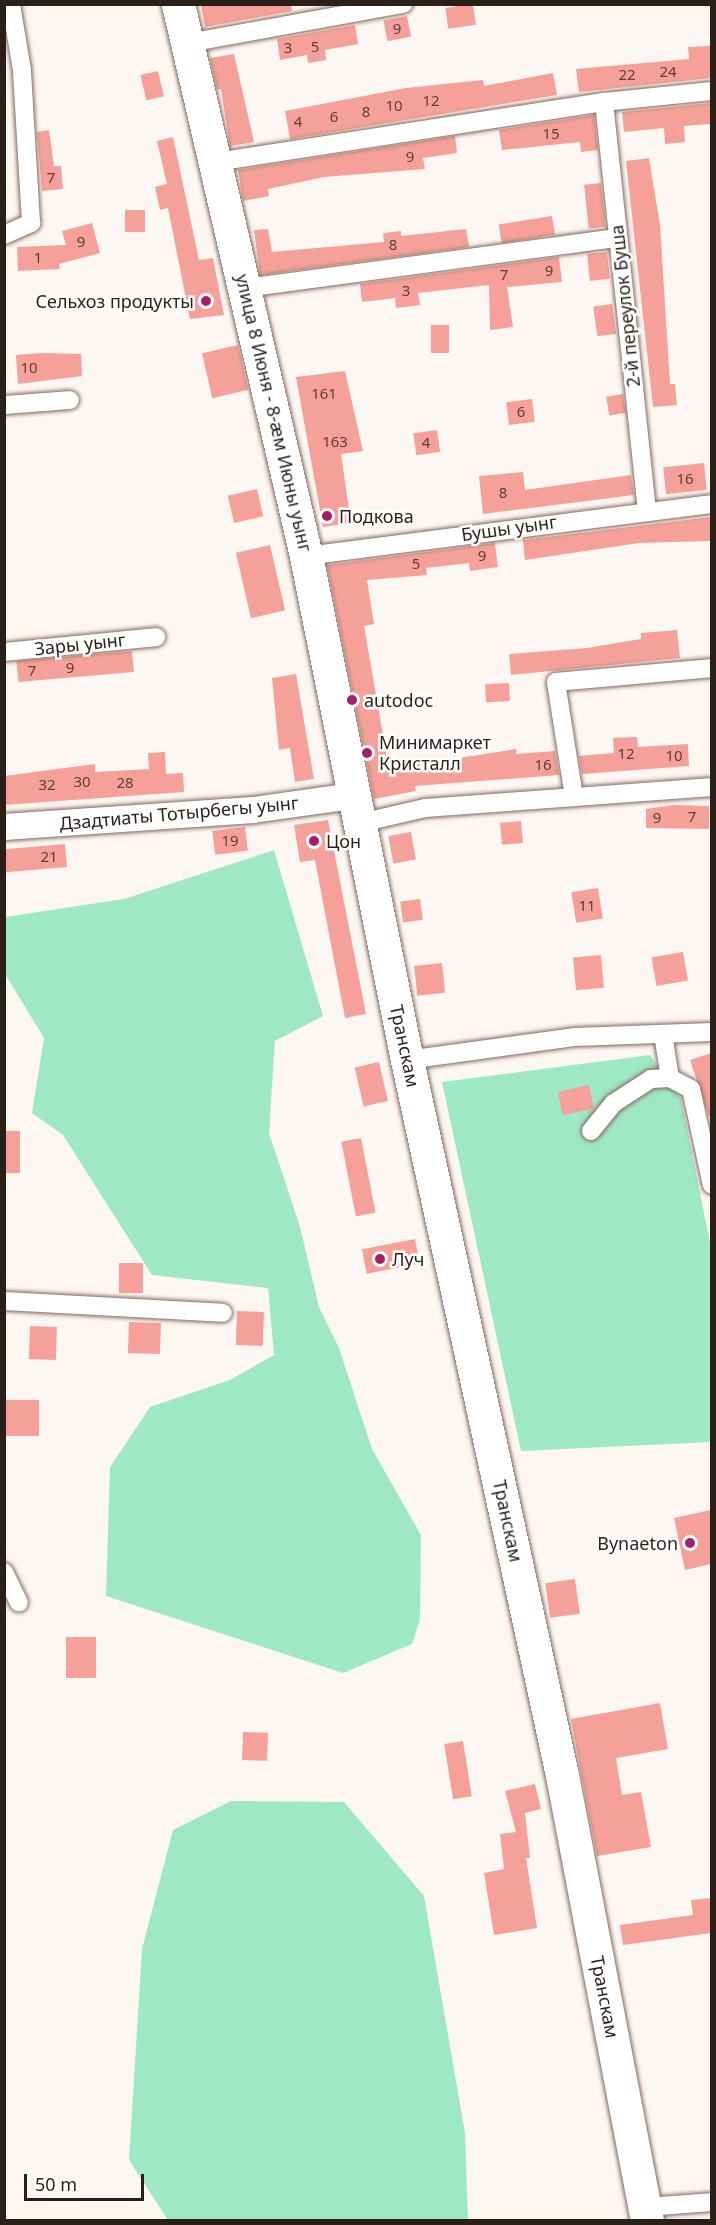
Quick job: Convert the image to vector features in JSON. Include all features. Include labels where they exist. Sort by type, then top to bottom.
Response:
[{"type":"highway","name":"улица 8 Июня - 8-ӕм Июны уынг","points":[[178,4],[246,288],[306,556],[356,809]]},
{"type":"highway","name":"Транскам","points":[[356,809],[407,1060],[562,1775],[646,2214]]},
{"type":"street","points":[[4,236],[31,223],[22,70],[11,4]]},
{"type":"street","points":[[188,43],[403,4]]},
{"type":"street","points":[[216,162],[604,102],[711,91]]},
{"type":"street","name":"2-й переулок Буша","points":[[604,102],[647,510]]},
{"type":"street","points":[[246,288],[618,238]]},
{"type":"street","points":[[4,405],[70,400]]},
{"type":"street","name":"Бушы уынг","points":[[306,556],[647,510],[711,504]]},
{"type":"street","name":"Зары уынг","points":[[4,652],[156,637]]},
{"type":"street","points":[[574,797],[556,682],[711,668]]},
{"type":"street","name":"Дзадтиаты Тотырбегы уынг","points":[[4,827],[253,810],[425,807],[711,787]]},
{"type":"street","points":[[407,1060],[575,1037],[711,1032]]},
{"type":"street","points":[[663,1034],[670,1078]]},
{"type":"street","points":[[591,1131],[614,1103],[651,1079],[670,1078],[691,1089],[711,1185]]},
{"type":"street","points":[[4,1301],[223,1313]]},
{"type":"street","points":[[4,1572],[19,1604]]},
{"type":"street","points":[[646,2214],[711,2202]]},
{"type":"green space","points":[[274,850],[323,1016],[275,1041],[269,1133],[300,1227],[319,1307],[339,1348],[372,1449],[421,1535],[420,1620],[412,1644],[343,1673],[106,1596],[110,1467],[150,1407],[230,1380],[274,1355],[268,1288],[152,1275],[63,1135],[32,1113],[44,1038],[5,974],[5,917],[124,899]]},
{"type":"green space","points":[[650,1055],[681,1098],[711,1248],[711,1442],[521,1451],[442,1082]]},
{"type":"green space","points":[[231,1801],[344,1802],[424,1896],[465,2133],[468,2220],[168,2220],[129,2160],[142,1949],[173,1830]]},
{"type":"building","points":[[201,4],[291,4],[292,11],[205,27]]},
{"type":"building","points":[[473,4],[476,25],[448,29],[445,8]]},
{"type":"building","points":[[407,16],[411,37],[387,41],[383,21]]},
{"type":"building","points":[[355,25],[358,44],[325,50],[326,60],[308,63],[307,55],[280,60],[277,39]]},
{"type":"building","points":[[710,46],[711,78],[579,92],[576,69],[689,59],[688,47]]},
{"type":"building","points":[[234,54],[254,142],[230,146],[221,89],[217,89],[210,58]]},
{"type":"building","points":[[158,71],[164,96],[146,100],[140,75]]},
{"type":"building","points":[[553,73],[557,95],[290,139],[285,111],[406,88],[483,80],[484,86]]},
{"type":"building","points":[[711,103],[711,124],[684,126],[685,142],[665,144],[664,128],[624,132],[622,112]]},
{"type":"building","points":[[594,115],[598,150],[581,152],[580,142],[502,150],[499,130]]},
{"type":"building","points":[[49,130],[54,166],[61,166],[63,189],[42,191],[37,132]]},
{"type":"building","points":[[455,136],[457,153],[423,158],[425,169],[324,177],[268,189],[269,196],[243,201],[238,170]]},
{"type":"building","points":[[173,137],[199,260],[213,258],[224,315],[190,319],[168,208],[160,210],[155,187],[167,184],[157,141]]},
{"type":"building","points":[[649,158],[660,225],[670,384],[675,384],[677,405],[653,407],[626,161]]},
{"type":"building","points":[[601,183],[606,227],[589,229],[584,185]]},
{"type":"building","points":[[125,210],[145,210],[145,232],[125,232]]},
{"type":"building","points":[[552,216],[555,235],[502,243],[499,224]]},
{"type":"building","points":[[92,223],[100,253],[59,264],[60,269],[18,271],[17,247],[66,245],[62,231]]},
{"type":"building","points":[[268,229],[272,252],[384,242],[383,233],[401,231],[401,236],[466,229],[469,247],[260,275],[254,230]]},
{"type":"building","points":[[607,252],[610,279],[590,281],[587,254]]},
{"type":"building","points":[[559,257],[562,282],[507,287],[513,327],[490,330],[489,285],[418,293],[420,305],[396,308],[395,298],[362,302],[360,284]]},
{"type":"building","points":[[612,304],[616,334],[597,336],[593,307]]},
{"type":"building","points":[[431,325],[449,325],[449,353],[431,353]]},
{"type":"building","points":[[238,345],[248,390],[212,398],[202,353]]},
{"type":"building","points":[[81,354],[82,376],[18,384],[16,355]]},
{"type":"building","points":[[345,371],[363,451],[341,454],[351,523],[323,527],[296,377]]},
{"type":"building","points":[[623,394],[626,413],[609,415],[606,397]]},
{"type":"building","points":[[532,399],[535,422],[509,425],[506,402]]},
{"type":"building","points":[[437,430],[440,452],[416,455],[413,433]]},
{"type":"building","points":[[704,463],[707,490],[666,494],[663,467]]},
{"type":"building","points":[[523,472],[525,490],[631,475],[634,495],[483,514],[479,476]]},
{"type":"building","points":[[257,489],[263,516],[234,523],[228,496]]},
{"type":"building","points":[[711,517],[711,541],[639,543],[525,560],[523,540]]},
{"type":"building","points":[[495,543],[498,567],[470,571],[469,563],[426,568],[427,575],[367,580],[374,624],[364,626],[389,769],[516,749],[516,754],[555,751],[559,775],[415,786],[416,791],[374,799],[327,565]]},
{"type":"building","points":[[270,545],[285,610],[251,618],[236,553]]},
{"type":"building","points":[[677,630],[680,658],[511,675],[509,654],[587,648],[641,639],[641,633]]},
{"type":"building","points":[[132,651],[134,672],[18,682],[16,661]]},
{"type":"building","points":[[296,674],[314,779],[295,782],[290,748],[279,750],[272,678]]},
{"type":"building","points":[[509,683],[510,701],[486,702],[485,684]]},
{"type":"building","points":[[637,737],[638,747],[688,744],[689,766],[582,774],[579,756],[614,753],[613,738]]},
{"type":"building","points":[[165,752],[166,774],[183,773],[184,792],[4,805],[4,776],[95,764],[95,772],[149,769],[148,753]]},
{"type":"building","points":[[674,805],[709,806],[709,829],[646,828],[646,809]]},
{"type":"building","points":[[328,820],[366,1014],[345,1018],[315,860],[300,862],[294,825]]},
{"type":"building","points":[[521,821],[523,843],[502,845],[500,823]]},
{"type":"building","points":[[245,827],[248,851],[215,855],[212,831]]},
{"type":"building","points":[[411,832],[416,860],[393,864],[388,836]]},
{"type":"building","points":[[65,844],[67,867],[6,872],[4,849]]},
{"type":"building","points":[[598,888],[603,919],[576,923],[571,892]]},
{"type":"building","points":[[420,899],[423,920],[403,923],[400,902]]},
{"type":"building","points":[[683,952],[688,981],[657,986],[651,958]]},
{"type":"building","points":[[601,955],[604,988],[576,990],[573,957]]},
{"type":"building","points":[[442,963],[445,993],[417,996],[414,966]]},
{"type":"building","points":[[711,1053],[711,1116],[709,1116],[690,1060]]},
{"type":"building","points":[[379,1062],[388,1101],[364,1107],[355,1068]]},
{"type":"building","points":[[589,1085],[594,1108],[563,1115],[558,1092]]},
{"type":"building","points":[[4,1131],[20,1131],[20,1173],[4,1173]]},
{"type":"building","points":[[361,1138],[376,1213],[356,1216],[341,1142]]},
{"type":"building","points":[[415,1239],[420,1264],[367,1274],[362,1249]]},
{"type":"building","points":[[119,1263],[143,1263],[143,1293],[119,1293]]},
{"type":"building","points":[[237,1311],[264,1312],[263,1346],[236,1345]]},
{"type":"building","points":[[129,1322],[161,1323],[160,1354],[128,1353]]},
{"type":"building","points":[[30,1326],[57,1327],[56,1360],[29,1359]]},
{"type":"building","points":[[6,1400],[39,1400],[39,1436],[6,1436]]},
{"type":"building","points":[[711,1510],[711,1564],[685,1570],[674,1518]]},
{"type":"building","points":[[575,1579],[580,1614],[550,1618],[545,1583]]},
{"type":"building","points":[[66,1637],[96,1637],[96,1678],[66,1678]]},
{"type":"building","points":[[660,1703],[668,1749],[616,1758],[622,1795],[641,1792],[651,1847],[597,1856],[571,1719]]},
{"type":"building","points":[[243,1732],[268,1733],[267,1761],[242,1760]]},
{"type":"building","points":[[463,1741],[472,1796],[453,1799],[444,1744]]},
{"type":"building","points":[[535,1784],[541,1809],[525,1813],[530,1858],[526,1858],[537,1928],[494,1935],[484,1873],[504,1869],[500,1834],[516,1832],[505,1791]]},
{"type":"building","points":[[711,1898],[711,1933],[623,1945],[620,1925],[693,1915],[691,1900]]},
{"type":"place","name":"Сельхоз продукты","points":[[206,301]]},
{"type":"place","name":"Подкова","points":[[327,516]]},
{"type":"place","name":"autodoc","points":[[352,700]]},
{"type":"place","name":"Минимаркет Кристалл","points":[[367,753]]},
{"type":"place","name":"Цон","points":[[314,841]]},
{"type":"place","name":"Луч","points":[[380,1259]]},
{"type":"place","name":"Bynaeton","points":[[690,1543]]}]
